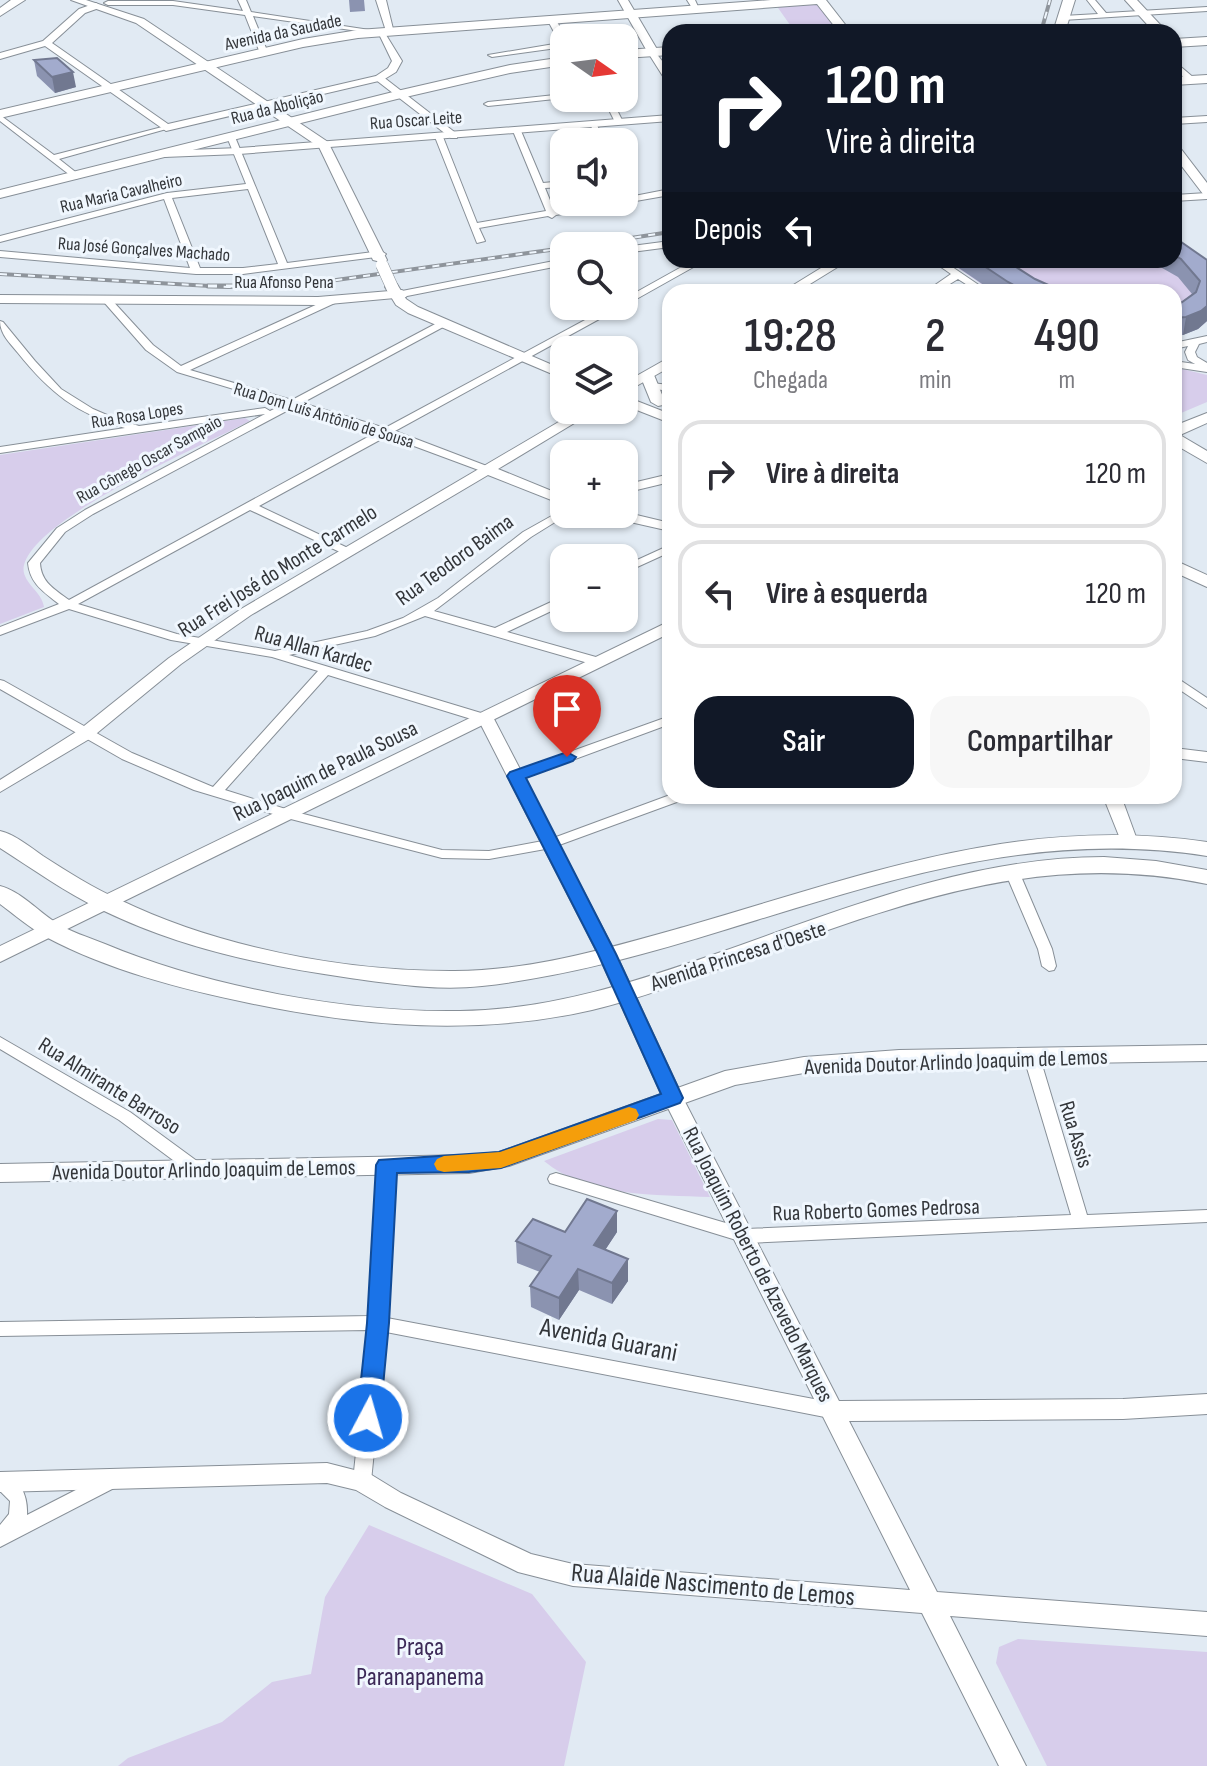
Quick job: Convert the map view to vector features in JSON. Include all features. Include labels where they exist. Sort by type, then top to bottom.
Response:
[{"type":"main road","points":[[0,13],[19,0]]},
{"type":"main road","points":[[76,0],[101,3],[140,21],[215,65],[331,145],[396,292],[413,310],[442,324],[550,360]]},
{"type":"main road","points":[[623,0],[652,51]]},
{"type":"main road","points":[[819,0],[838,24]]},
{"type":"main road","name":"Avenida da Saudade","points":[[0,115],[315,41],[386,31],[631,13],[694,4],[819,0]]},
{"type":"main road","points":[[1066,24],[1069,0]]},
{"type":"main road","points":[[1131,0],[1153,24]]},
{"type":"main road","points":[[1182,43],[1207,41]]},
{"type":"main road","points":[[638,52],[662,51]]},
{"type":"main road","name":"Rua da Abolição","points":[[0,194],[397,95],[550,63]]},
{"type":"main road","points":[[1182,81],[1207,79]]},
{"type":"main road","points":[[1182,159],[1207,194]]},
{"type":"main road","points":[[396,292],[550,367]]},
{"type":"main road","points":[[649,380],[662,401]]},
{"type":"main road","points":[[638,396],[662,403]]},
{"type":"main road","points":[[638,400],[662,414]]},
{"type":"main road","points":[[1182,419],[1207,408]]},
{"type":"main road","points":[[1182,428],[1207,417]]},
{"type":"main road","points":[[1182,443],[1207,459]]},
{"type":"main road","points":[[1182,455],[1207,459]]},
{"type":"main road","points":[[1182,556],[1207,568]]},
{"type":"main road","points":[[1182,569],[1207,582]]},
{"type":"main road","name":"Rua Joaquim de Paula Sousa","points":[[0,955],[662,630]]},
{"type":"main road","name":"Avenida Princesa d'Oeste","points":[[0,838],[108,904],[184,936],[236,951],[380,974],[445,980],[482,978],[607,954],[892,873],[1030,844],[1127,837],[1207,849]]},
{"type":"main road","name":"Avenida Princesa d'Oeste","points":[[0,893],[53,930],[167,976],[300,1006],[432,1019],[473,1019],[511,1016],[624,993],[884,906],[954,886],[1013,874],[1069,865],[1112,864],[1159,867],[1207,877]]},
{"type":"main road","name":"Avenida Doutor Arlindo Joaquim de Lemos","points":[[0,1173],[469,1164],[501,1160],[733,1077],[804,1065],[899,1058],[1207,1053]]},
{"type":"street","points":[[242,0],[264,53]]},
{"type":"street","points":[[52,158],[379,78],[392,70],[397,61],[386,31],[381,0]]},
{"type":"street","points":[[1091,0],[1104,16]]},
{"type":"street","points":[[0,56],[46,43],[85,9],[101,3],[155,1],[386,31]]},
{"type":"street","points":[[1069,21],[1207,9]]},
{"type":"street","points":[[551,19],[554,24]]},
{"type":"street","points":[[304,21],[315,41]]},
{"type":"street","points":[[46,43],[166,128]]},
{"type":"street","points":[[492,55],[550,46]]},
{"type":"street","points":[[652,51],[662,67]]},
{"type":"street","points":[[379,78],[397,95],[454,136]]},
{"type":"street","points":[[488,104],[550,97]]},
{"type":"street","points":[[614,112],[619,122]]},
{"type":"street","points":[[0,115],[75,176]]},
{"type":"street","name":"Rua Oscar Leite","points":[[164,154],[331,145],[662,119]]},
{"type":"street","points":[[1182,121],[1207,119]]},
{"type":"street","points":[[517,131],[550,210]]},
{"type":"street","points":[[231,137],[284,267]]},
{"type":"street","points":[[439,137],[480,241]]},
{"type":"street","points":[[540,186],[550,185]]},
{"type":"street","name":"Rua Maria Cavalheiro","points":[[0,239],[167,196],[250,186]]},
{"type":"street","points":[[638,198],[662,194]]},
{"type":"street","points":[[1182,197],[1207,194]]},
{"type":"street","points":[[167,196],[196,271]]},
{"type":"street","points":[[473,226],[550,215]]},
{"type":"street","points":[[638,248],[662,245]]},
{"type":"street","name":"Rua José Gonçalves Machado","points":[[0,254],[196,271],[380,258]]},
{"type":"street","name":"Rua Afonso Pena","points":[[0,299],[334,300],[550,264]]},
{"type":"street","points":[[638,295],[687,268]]},
{"type":"street","points":[[802,284],[829,268]]},
{"type":"street","points":[[947,268],[971,284]]},
{"type":"street","points":[[943,284],[957,275]]},
{"type":"street","name":"Rua Dom Luís Antônio de Sousa","points":[[106,299],[145,345],[162,360],[181,370],[387,432],[550,495]]},
{"type":"street","points":[[181,370],[334,300]]},
{"type":"street","points":[[0,631],[68,605],[593,320]]},
{"type":"street","points":[[0,324],[47,384],[62,397],[97,417],[141,430]]},
{"type":"street","name":"Rua Cônego Oscar Sampaio","points":[[42,585],[35,575],[34,563],[61,530],[289,403],[442,324]]},
{"type":"street","points":[[1182,345],[1207,339]]},
{"type":"street","points":[[1194,344],[1190,352],[1192,358],[1207,369]]},
{"type":"street","points":[[1182,365],[1207,369]]},
{"type":"street","points":[[638,385],[662,368]]},
{"type":"street","points":[[649,380],[662,385]]},
{"type":"street","name":"Rua Rosa Lopes","points":[[0,450],[278,409]]},
{"type":"street","name":"Rua Frei José do Monte Carmelo","points":[[0,787],[85,734],[200,642],[346,551],[565,424]]},
{"type":"street","points":[[638,486],[662,480]]},
{"type":"street","points":[[252,507],[346,551]]},
{"type":"street","name":"Rua Teodoro Baima","points":[[274,654],[382,631],[424,612],[550,519]]},
{"type":"street","points":[[638,520],[662,525]]},
{"type":"street","points":[[638,563],[662,552]]},
{"type":"street","name":"Rua Allan Kardec","points":[[42,585],[68,605],[139,627],[200,642],[274,654],[486,719]]},
{"type":"street","points":[[495,633],[550,607]]},
{"type":"street","points":[[424,612],[599,662]]},
{"type":"street","points":[[216,792],[325,671]]},
{"type":"street","points":[[0,684],[85,734],[162,772],[288,814],[442,854],[489,855],[551,844],[662,803]]},
{"type":"street","points":[[1182,686],[1207,704]]},
{"type":"street","name":"Rua Joaquim Roberto de Azevedo Marques","points":[[486,719],[607,954],[673,1098],[746,1236],[1013,1766]]},
{"type":"street","points":[[516,776],[662,723]]},
{"type":"street","points":[[1182,754],[1207,757]]},
{"type":"street","points":[[1115,804],[1127,837]]},
{"type":"street","points":[[1013,874],[1045,949],[1049,966]]},
{"type":"street","name":"Rua Almirante Barroso","points":[[0,1042],[144,1129],[195,1168]]},
{"type":"street","name":"Rua Assis","points":[[1032,1058],[1081,1222]]},
{"type":"street","points":[[362,1481],[378,1323],[387,1165]]},
{"type":"street","name":"Rua Roberto Gomes Pedrosa","points":[[556,1179],[746,1236],[1207,1216]]},
{"type":"street","name":"Avenida Guarani","points":[[0,1329],[378,1323],[835,1411],[1123,1409],[1207,1404]]},
{"type":"street","name":"Rua Alaide Nascimento de Lemos","points":[[2,1482],[327,1473],[362,1481],[481,1544],[527,1564],[573,1575],[1207,1624]]},
{"type":"street","points":[[1,1539],[109,1481]]},
{"type":"street","points":[[1,1539],[18,1516],[19,1498],[2,1482]]},
{"type":"green space","points":[[818,2],[834,24],[789,24],[776,5]]},
{"type":"green space","points":[[1182,265],[1207,281],[1207,321],[1198,329],[1182,334],[1182,284],[981,284],[958,268],[1182,268]]},
{"type":"green space","points":[[1182,369],[1207,375],[1207,402],[1182,413]]},
{"type":"green space","points":[[245,418],[250,421],[124,484],[58,525],[35,546],[24,565],[25,576],[44,607],[0,624],[0,455]]},
{"type":"green space","points":[[658,1119],[672,1120],[710,1197],[601,1188],[561,1173],[544,1161]]},
{"type":"green space","name":"Praça Paranapanema","points":[[369,1525],[532,1594],[586,1662],[564,1766],[118,1766],[128,1758],[222,1722],[272,1682],[311,1674],[325,1597]]},
{"type":"green space","points":[[1018,1639],[1207,1652],[1207,1766],[1047,1766],[996,1663],[999,1647]]},
{"type":"building","points":[[57,58],[73,72],[52,77],[34,60]]},
{"type":"building","points":[[1182,243],[1207,260],[1207,306],[1182,317],[1182,302],[1196,292],[1200,281],[1182,260]]},
{"type":"building","points":[[987,268],[1018,268],[1046,284],[1012,284]]},
{"type":"building","points":[[587,1199],[617,1211],[594,1245],[628,1259],[612,1283],[578,1269],[559,1298],[530,1286],[551,1256],[516,1241],[533,1219],[565,1232]]},
{"type":"railway","points":[[1043,24],[1050,0]]},
{"type":"railway","points":[[638,237],[662,233]]},
{"type":"railway","points":[[250,286],[315,283],[550,250]]},
{"type":"railway","points":[[0,274],[210,286]]},
{"type":"railway","points":[[210,286],[250,286]]},
{"type":"railway","points":[[210,286],[250,286]]},
{"type":"slow traffic","points":[[444,1164],[501,1160],[629,1115]]},
{"type":"route","points":[[368,1418],[378,1323],[387,1165],[469,1164],[501,1160],[673,1098],[607,954],[516,776],[567,757]]}]
